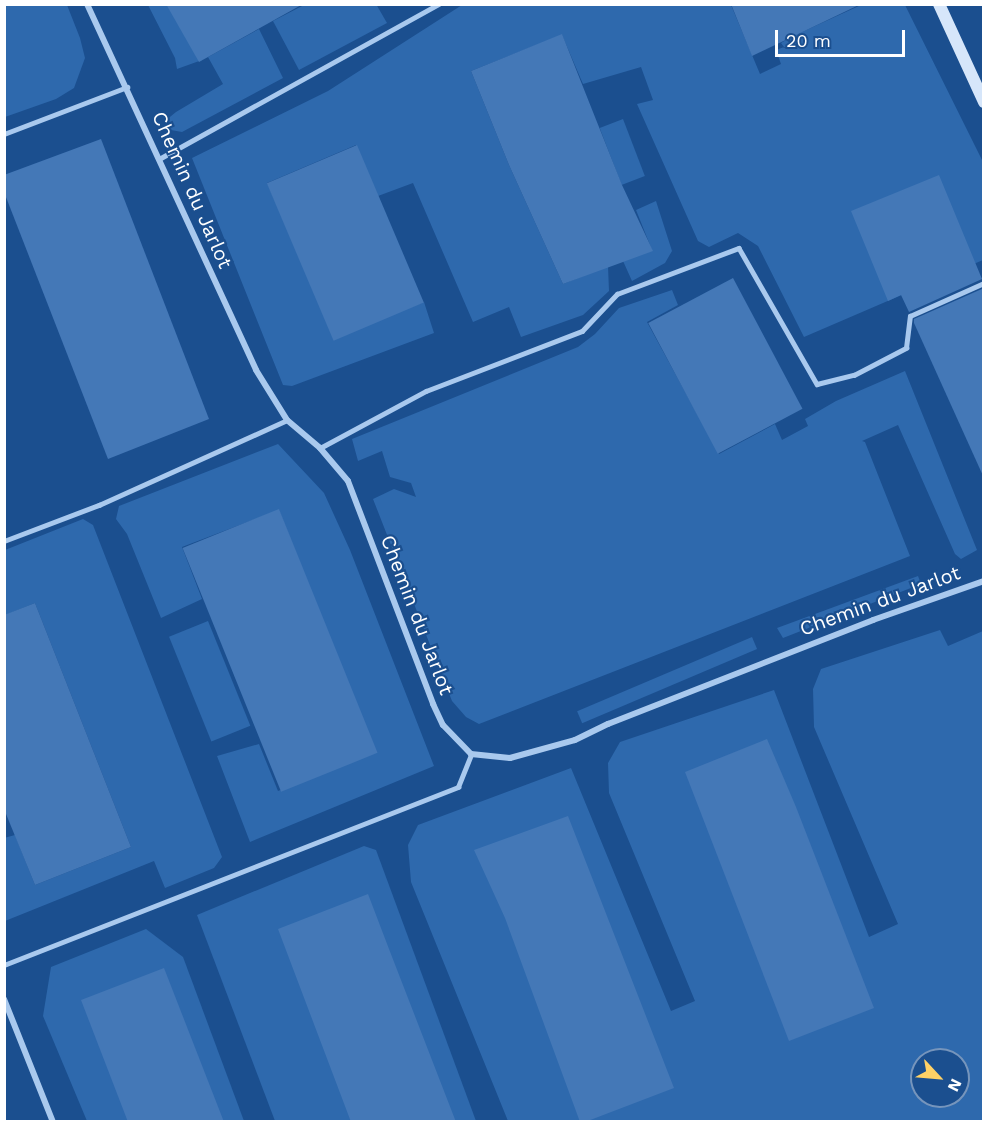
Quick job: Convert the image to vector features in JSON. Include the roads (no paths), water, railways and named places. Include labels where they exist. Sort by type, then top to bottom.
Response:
[{"type":"street","name":"Chemin du Jarlot","points":[[87,4],[256,370],[287,420],[320,448],[348,481],[443,725],[471,754],[510,758],[575,740],[608,724],[840,633],[984,581]]},
{"type":"street","points":[[939,4],[984,102]]},
{"type":"street","points":[[4,999],[53,1122]]},
{"type":"lane","points":[[159,159],[439,4]]},
{"type":"lane","points":[[4,134],[127,87]]},
{"type":"lane","points":[[320,448],[426,391],[582,331],[617,294],[739,248],[818,384],[854,375],[906,348],[910,315],[984,284]]},
{"type":"lane","points":[[4,541],[99,505],[287,420]]},
{"type":"lane","points":[[4,965],[458,787],[471,754]]}]
